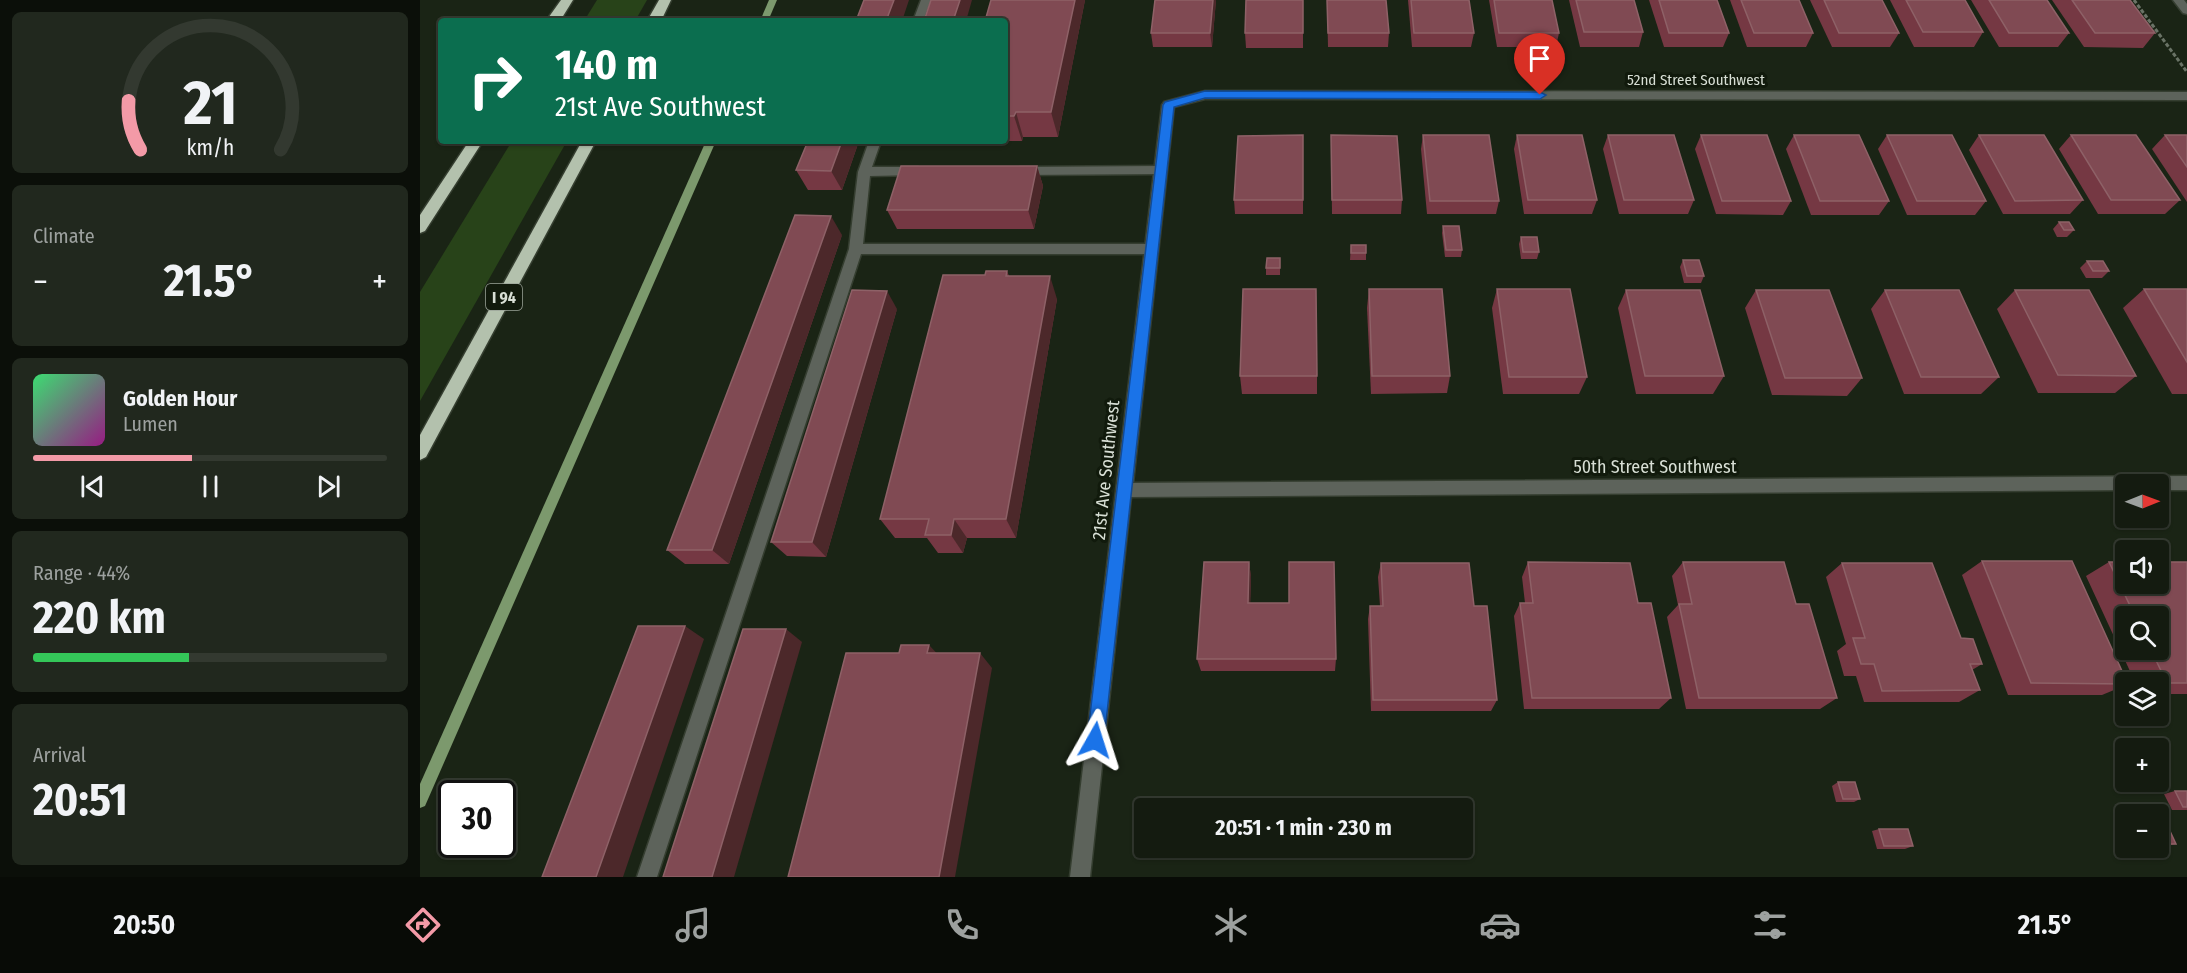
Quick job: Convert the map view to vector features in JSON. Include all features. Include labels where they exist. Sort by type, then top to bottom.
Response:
[{"type":"highway","points":[[555,18],[567,0]]},
{"type":"highway","points":[[656,18],[665,0]]},
{"type":"highway","points":[[420,227],[474,144]]},
{"type":"highway","name":"I 94","points":[[420,453],[587,144]]},
{"type":"street","points":[[919,18],[926,0]]},
{"type":"street","points":[[2178,0],[2187,11]]},
{"type":"street","name":"52nd Street Southwest","points":[[1205,95],[2187,96]]},
{"type":"street","name":"21st Ave Southwest","points":[[1080,877],[1168,105],[1205,95]]},
{"type":"street","points":[[647,877],[856,249],[864,172],[874,144]]},
{"type":"street","points":[[1006,171],[1160,170]]},
{"type":"street","points":[[864,172],[935,171]]},
{"type":"street","points":[[856,249],[1150,249]]},
{"type":"street","name":"50th Street Southwest","points":[[1123,490],[2187,483]]},
{"type":"path","points":[[2134,0],[2187,72]]},
{"type":"green space","points":[[597,0],[647,0],[637,18],[586,18]]},
{"type":"green space","points":[[510,144],[565,144],[420,401],[420,292]]},
{"type":"building","points":[[864,0],[894,0],[887,18],[857,18]]},
{"type":"building","points":[[931,0],[960,0],[954,18],[925,18]]},
{"type":"building","points":[[991,0],[1075,0],[1051,112],[1016,112],[1014,116],[1008,116],[1008,18],[986,18]]},
{"type":"building","points":[[1155,0],[1213,0],[1210,33],[1151,33]]},
{"type":"building","points":[[1246,0],[1303,0],[1303,33],[1245,33]]},
{"type":"building","points":[[1327,0],[1386,0],[1389,33],[1328,33]]},
{"type":"building","points":[[1411,0],[1469,0],[1474,33],[1414,33]]},
{"type":"building","points":[[1494,0],[1552,0],[1559,33],[1499,33]]},
{"type":"building","points":[[1576,0],[1634,0],[1643,32],[1584,32]]},
{"type":"building","points":[[1659,0],[1717,0],[1729,33],[1669,33]]},
{"type":"building","points":[[1741,0],[1799,0],[1813,33],[1754,33]]},
{"type":"building","points":[[1824,0],[1882,0],[1899,33],[1839,33]]},
{"type":"building","points":[[1906,0],[1965,0],[1983,32],[1923,32]]},
{"type":"building","points":[[1989,0],[2047,0],[2069,33],[2009,33]]},
{"type":"building","points":[[2072,0],[2130,0],[2155,33],[2095,33]]},
{"type":"building","points":[[1303,135],[1303,200],[1234,200],[1238,136]]},
{"type":"building","points":[[1331,135],[1397,136],[1402,200],[1332,200]]},
{"type":"building","points":[[1423,135],[1489,135],[1499,201],[1430,201]]},
{"type":"building","points":[[1517,135],[1582,135],[1597,200],[1528,200]]},
{"type":"building","points":[[1608,135],[1674,135],[1694,200],[1624,200]]},
{"type":"building","points":[[1701,135],[1767,135],[1791,201],[1722,201]]},
{"type":"building","points":[[1794,135],[1859,135],[1889,201],[1820,201]]},
{"type":"building","points":[[1887,135],[1952,135],[1986,201],[1917,201]]},
{"type":"building","points":[[1979,135],[2044,135],[2083,200],[2015,201]]},
{"type":"building","points":[[2071,135],[2136,135],[2180,200],[2111,200]]},
{"type":"building","points":[[2165,135],[2187,135],[2187,167]]},
{"type":"building","points":[[807,144],[841,144],[831,171],[796,170]]},
{"type":"building","points":[[901,166],[1037,166],[1028,210],[887,210]]},
{"type":"building","points":[[795,215],[831,216],[712,550],[667,550]]},
{"type":"building","points":[[2059,222],[2069,222],[2074,230],[2064,230]]},
{"type":"building","points":[[1443,226],[1459,226],[1462,250],[1446,250]]},
{"type":"building","points":[[1521,237],[1537,237],[1539,252],[1523,252]]},
{"type":"building","points":[[1351,245],[1366,245],[1366,253],[1351,253]]},
{"type":"building","points":[[1267,258],[1280,258],[1280,268],[1266,268]]},
{"type":"building","points":[[1683,260],[1699,260],[1704,276],[1687,276]]},
{"type":"building","points":[[2087,261],[2103,261],[2109,271],[2093,271]]},
{"type":"building","points":[[986,271],[1007,271],[1006,276],[1050,276],[1006,519],[954,519],[951,535],[925,535],[929,519],[880,519],[943,275],[985,275]]},
{"type":"building","points":[[1243,289],[1316,289],[1317,376],[1240,376]]},
{"type":"building","points":[[1369,289],[1442,289],[1450,376],[1372,376]]},
{"type":"building","points":[[1497,289],[1570,289],[1587,377],[1509,377]]},
{"type":"building","points":[[2144,289],[2187,289],[2187,362]]},
{"type":"building","points":[[852,290],[887,291],[812,542],[771,542]]},
{"type":"building","points":[[1626,290],[1700,290],[1724,376],[1645,376]]},
{"type":"building","points":[[1756,290],[1829,290],[1862,378],[1785,378]]},
{"type":"building","points":[[1885,290],[1959,290],[1999,377],[1921,377]]},
{"type":"building","points":[[2015,290],[2089,290],[2136,376],[2058,375]]},
{"type":"building","points":[[1982,561],[2072,561],[2115,660],[2122,672],[2115,672],[2115,684],[2031,683]]},
{"type":"building","points":[[1204,562],[1249,562],[1248,603],[1289,603],[1289,562],[1334,562],[1336,659],[1197,659]]},
{"type":"building","points":[[1528,562],[1630,563],[1638,603],[1651,603],[1671,698],[1532,698],[1520,603],[1533,603]]},
{"type":"building","points":[[1683,562],[1784,562],[1796,604],[1809,604],[1837,698],[1699,698],[1679,604],[1692,604]]},
{"type":"building","points":[[2109,562],[2115,562],[2115,574]]},
{"type":"building","points":[[2169,562],[2187,562],[2187,683],[2169,683],[2169,672],[2162,672],[2156,660],[2169,660],[2169,606],[2130,606],[2124,594],[2169,594]]},
{"type":"building","points":[[1381,563],[1469,563],[1474,606],[1487,606],[1497,700],[1373,700],[1370,606],[1383,606]]},
{"type":"building","points":[[1842,563],[1932,563],[1961,638],[1973,639],[1982,664],[1970,664],[1980,690],[1882,691],[1874,664],[1861,664],[1853,638],[1865,638]]},
{"type":"building","points":[[638,626],[685,626],[596,877],[542,877]]},
{"type":"building","points":[[743,629],[786,629],[712,877],[663,877]]},
{"type":"building","points":[[901,645],[929,645],[927,653],[980,653],[939,877],[788,877],[846,653],[899,653]]},
{"type":"building","points":[[1838,782],[1855,782],[1860,799],[1843,799]]},
{"type":"building","points":[[2175,791],[2187,791],[2187,807],[2183,807]]},
{"type":"building","points":[[1879,829],[1908,829],[1913,846],[1884,846]]},
{"type":"building","points":[[2169,829],[2176,844],[2169,844]]},
{"type":"waterway","points":[[765,18],[773,0]]},
{"type":"waterway","points":[[420,801],[710,144]]},
{"type":"route","points":[[1095,740],[1168,105],[1205,95],[1540,95]]}]
